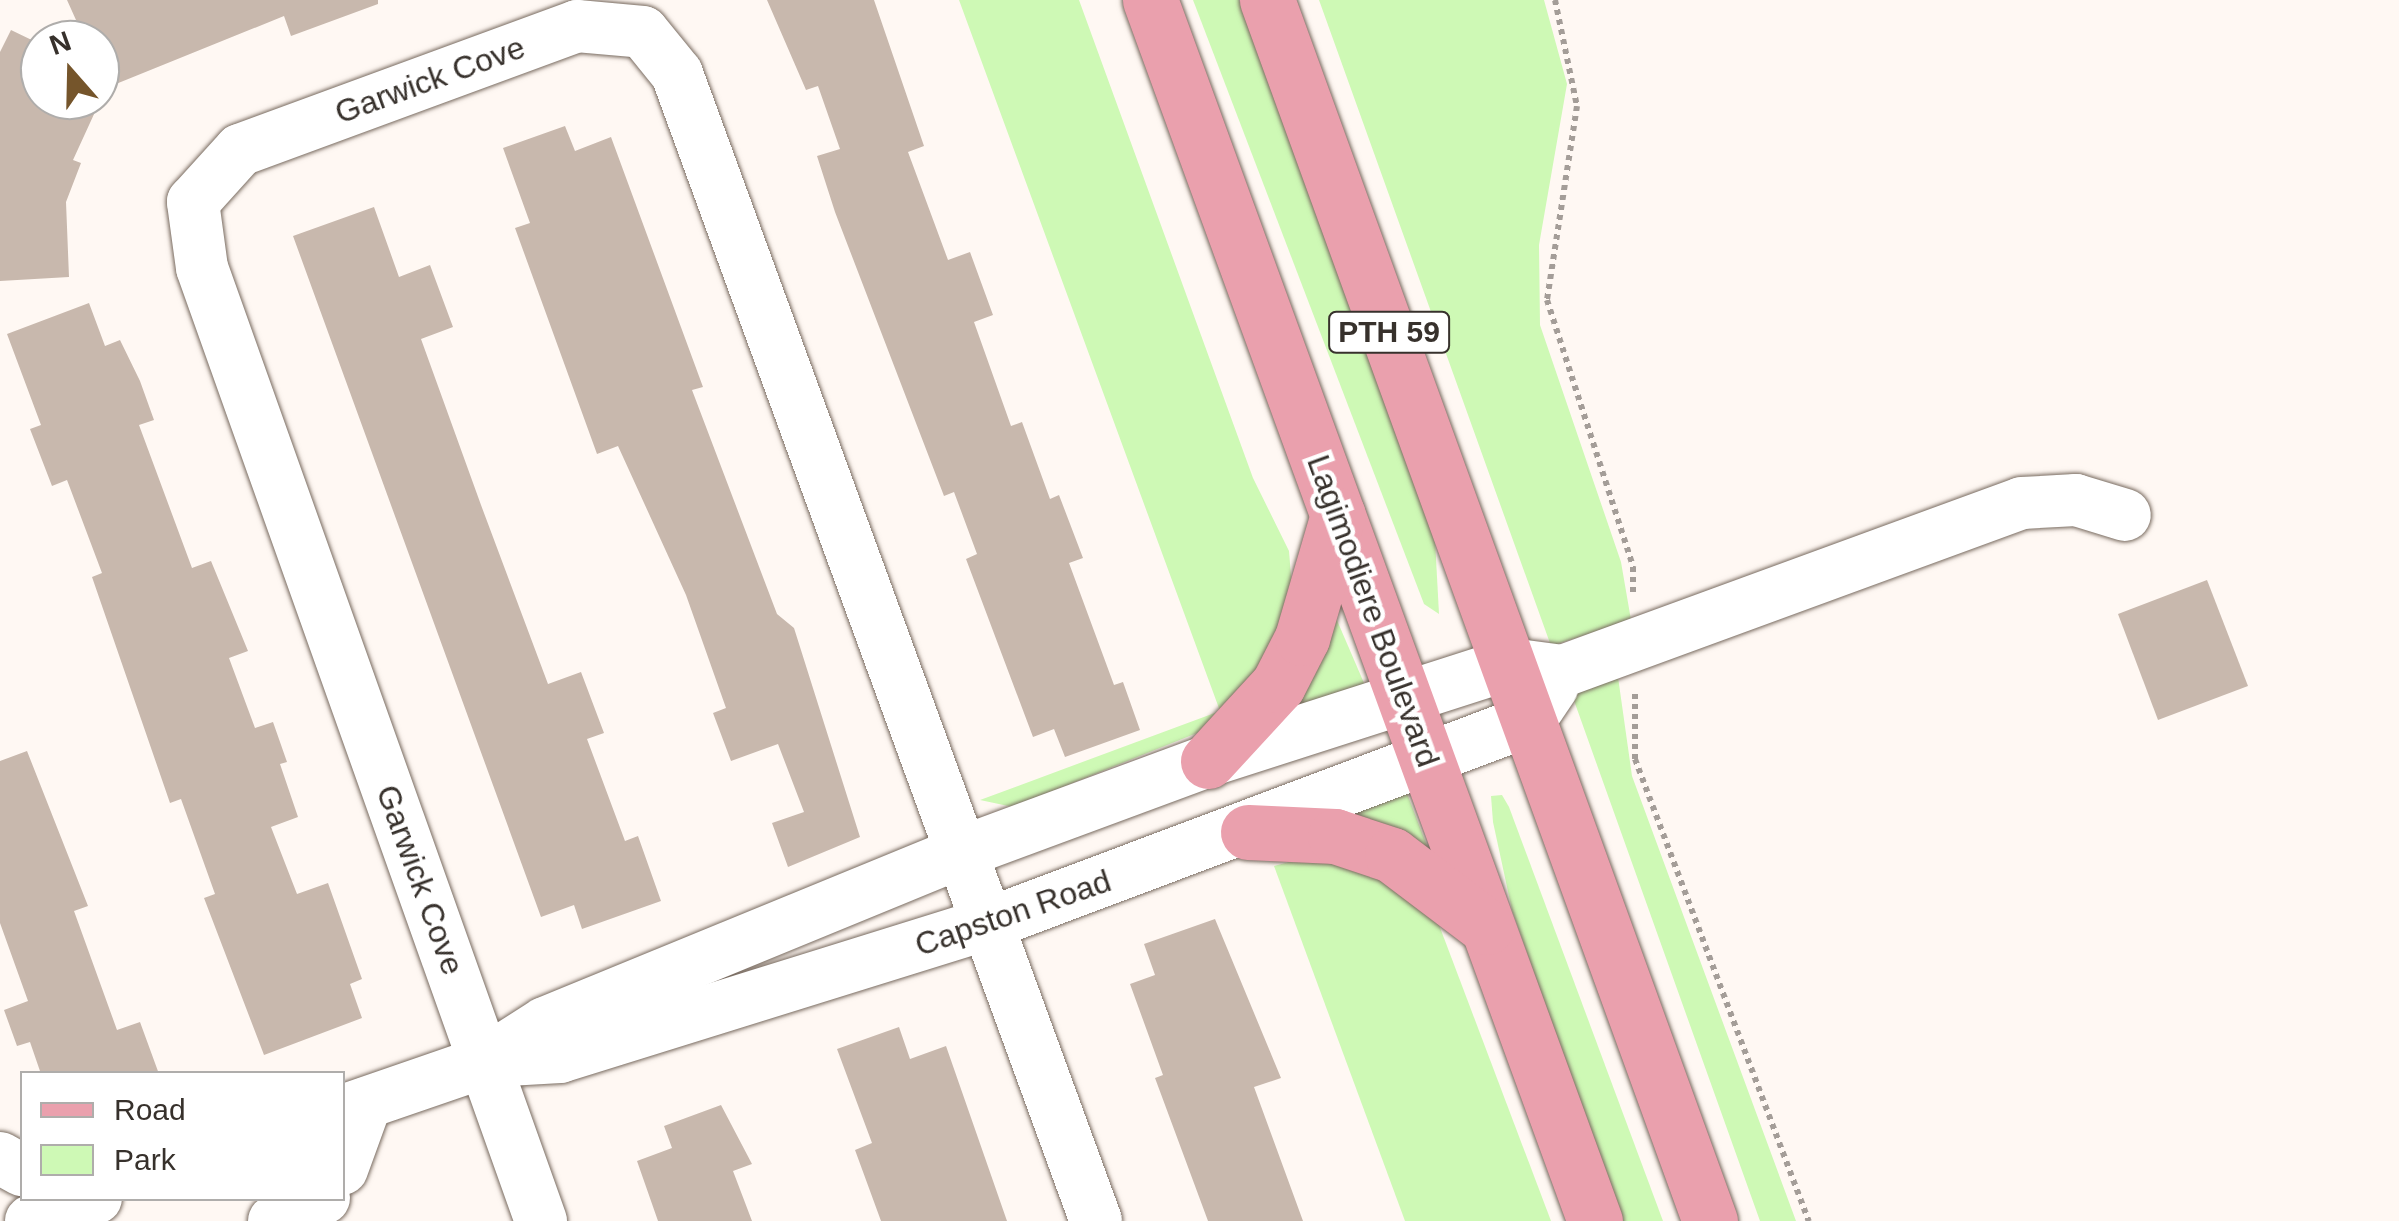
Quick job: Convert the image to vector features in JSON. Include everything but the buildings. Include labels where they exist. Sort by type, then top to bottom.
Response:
[{"type":"main road","name":"Lagimodiere Boulevard","points":[[1150,0],[1595,1221]]},
{"type":"main road","name":"PTH 59","points":[[1267,0],[1710,1221]]},
{"type":"main road","points":[[1208,761],[1278,685],[1302,638],[1338,515]]},
{"type":"main road","points":[[1248,832],[1335,836],[1392,854],[1490,931]]},
{"type":"street","name":"Garwick Cove","points":[[541,1221],[202,268],[193,202],[240,150],[577,26],[643,32],[677,74],[1096,1221]]},
{"type":"street","points":[[1510,664],[1564,671],[2022,503],[2076,500],[2125,515]]},
{"type":"street","name":"Capston Road","points":[[354,1107],[484,1062],[546,1023],[962,852],[1208,761],[1510,664]]},
{"type":"street","points":[[1530,720],[1564,671]]},
{"type":"street","name":"Capston Road","points":[[484,1062],[560,1057],[985,925],[1248,832],[1426,758],[1530,720]]},
{"type":"street","points":[[345,1154],[354,1107]]},
{"type":"street","points":[[32,1221],[88,1201]]},
{"type":"street","points":[[274,1221],[317,1201]]},
{"type":"green space","points":[[959,0],[1079,0],[1253,478],[1289,551],[1292,588],[1270,660],[1202,731],[1013,807],[980,800],[1220,711]]},
{"type":"green space","points":[[1193,0],[1239,0],[1435,540],[1439,614],[1424,604]]},
{"type":"green space","points":[[1319,0],[1544,0],[1567,84],[1539,245],[1540,325],[1621,562],[1631,620],[1551,646]]},
{"type":"green space","points":[[1336,618],[1367,690],[1280,709]]},
{"type":"green space","points":[[1618,677],[1632,776],[1796,1221],[1760,1221],[1572,695]]},
{"type":"green space","points":[[1405,788],[1429,851],[1426,853],[1348,810]]},
{"type":"green space","points":[[1502,795],[1663,1221],[1621,1221],[1512,910],[1493,822],[1491,796]]},
{"type":"green space","points":[[1304,858],[1367,868],[1433,909],[1551,1221],[1405,1221],[1274,866]]}]
